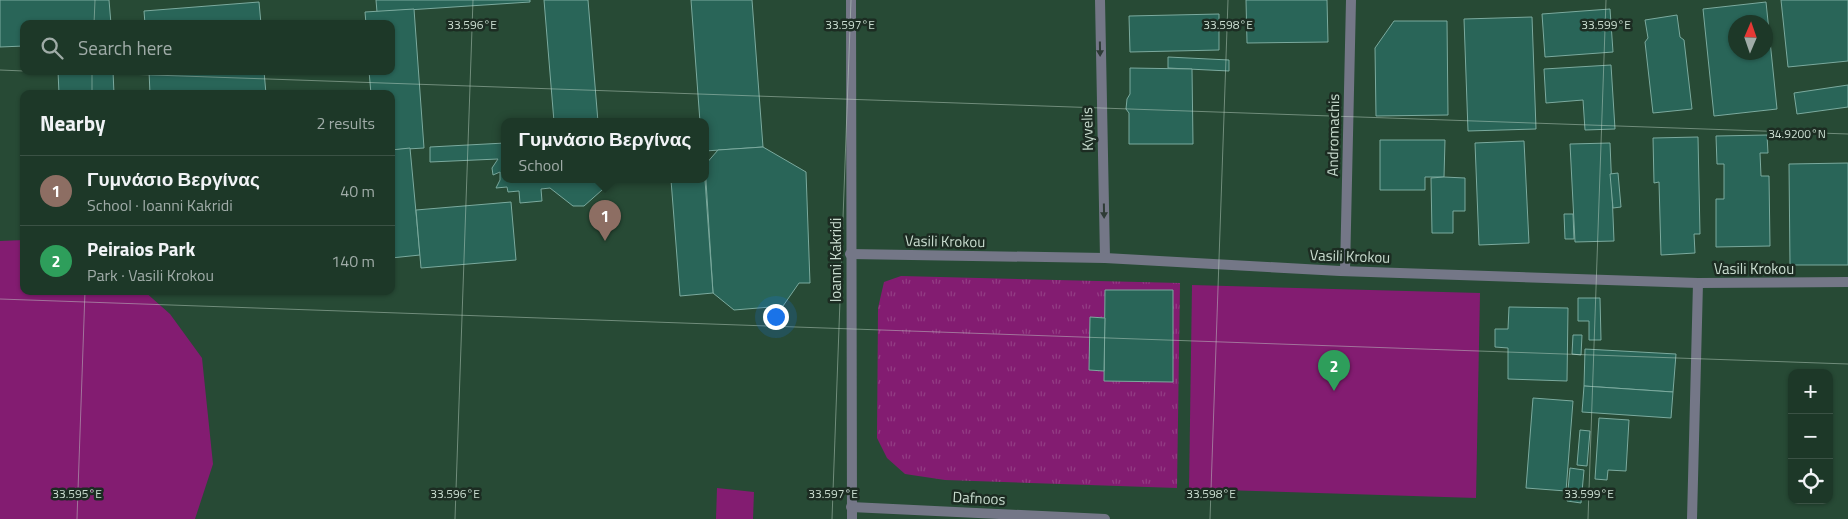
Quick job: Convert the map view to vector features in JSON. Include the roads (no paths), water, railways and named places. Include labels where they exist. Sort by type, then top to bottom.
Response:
[{"type":"street","name":"Ioanni Kakridi","points":[[851,0],[852,519]]},
{"type":"street","name":"Kyvelis","points":[[1100,0],[1104,258]]},
{"type":"street","name":"Andromachis","points":[[1345,271],[1352,0]]},
{"type":"street","name":"Vasili Krokou","points":[[850,254],[1104,258],[1345,271],[1698,283],[1848,282]]},
{"type":"street","points":[[1692,519],[1698,283]]},
{"type":"street","name":"Dafnoos","points":[[851,508],[1104,519]]},
{"type":"place","name":"Γυμνάσιο Βεργίνας","points":[[605,241]]},
{"type":"place","name":"Peiraios Park","points":[[1334,391]]}]
